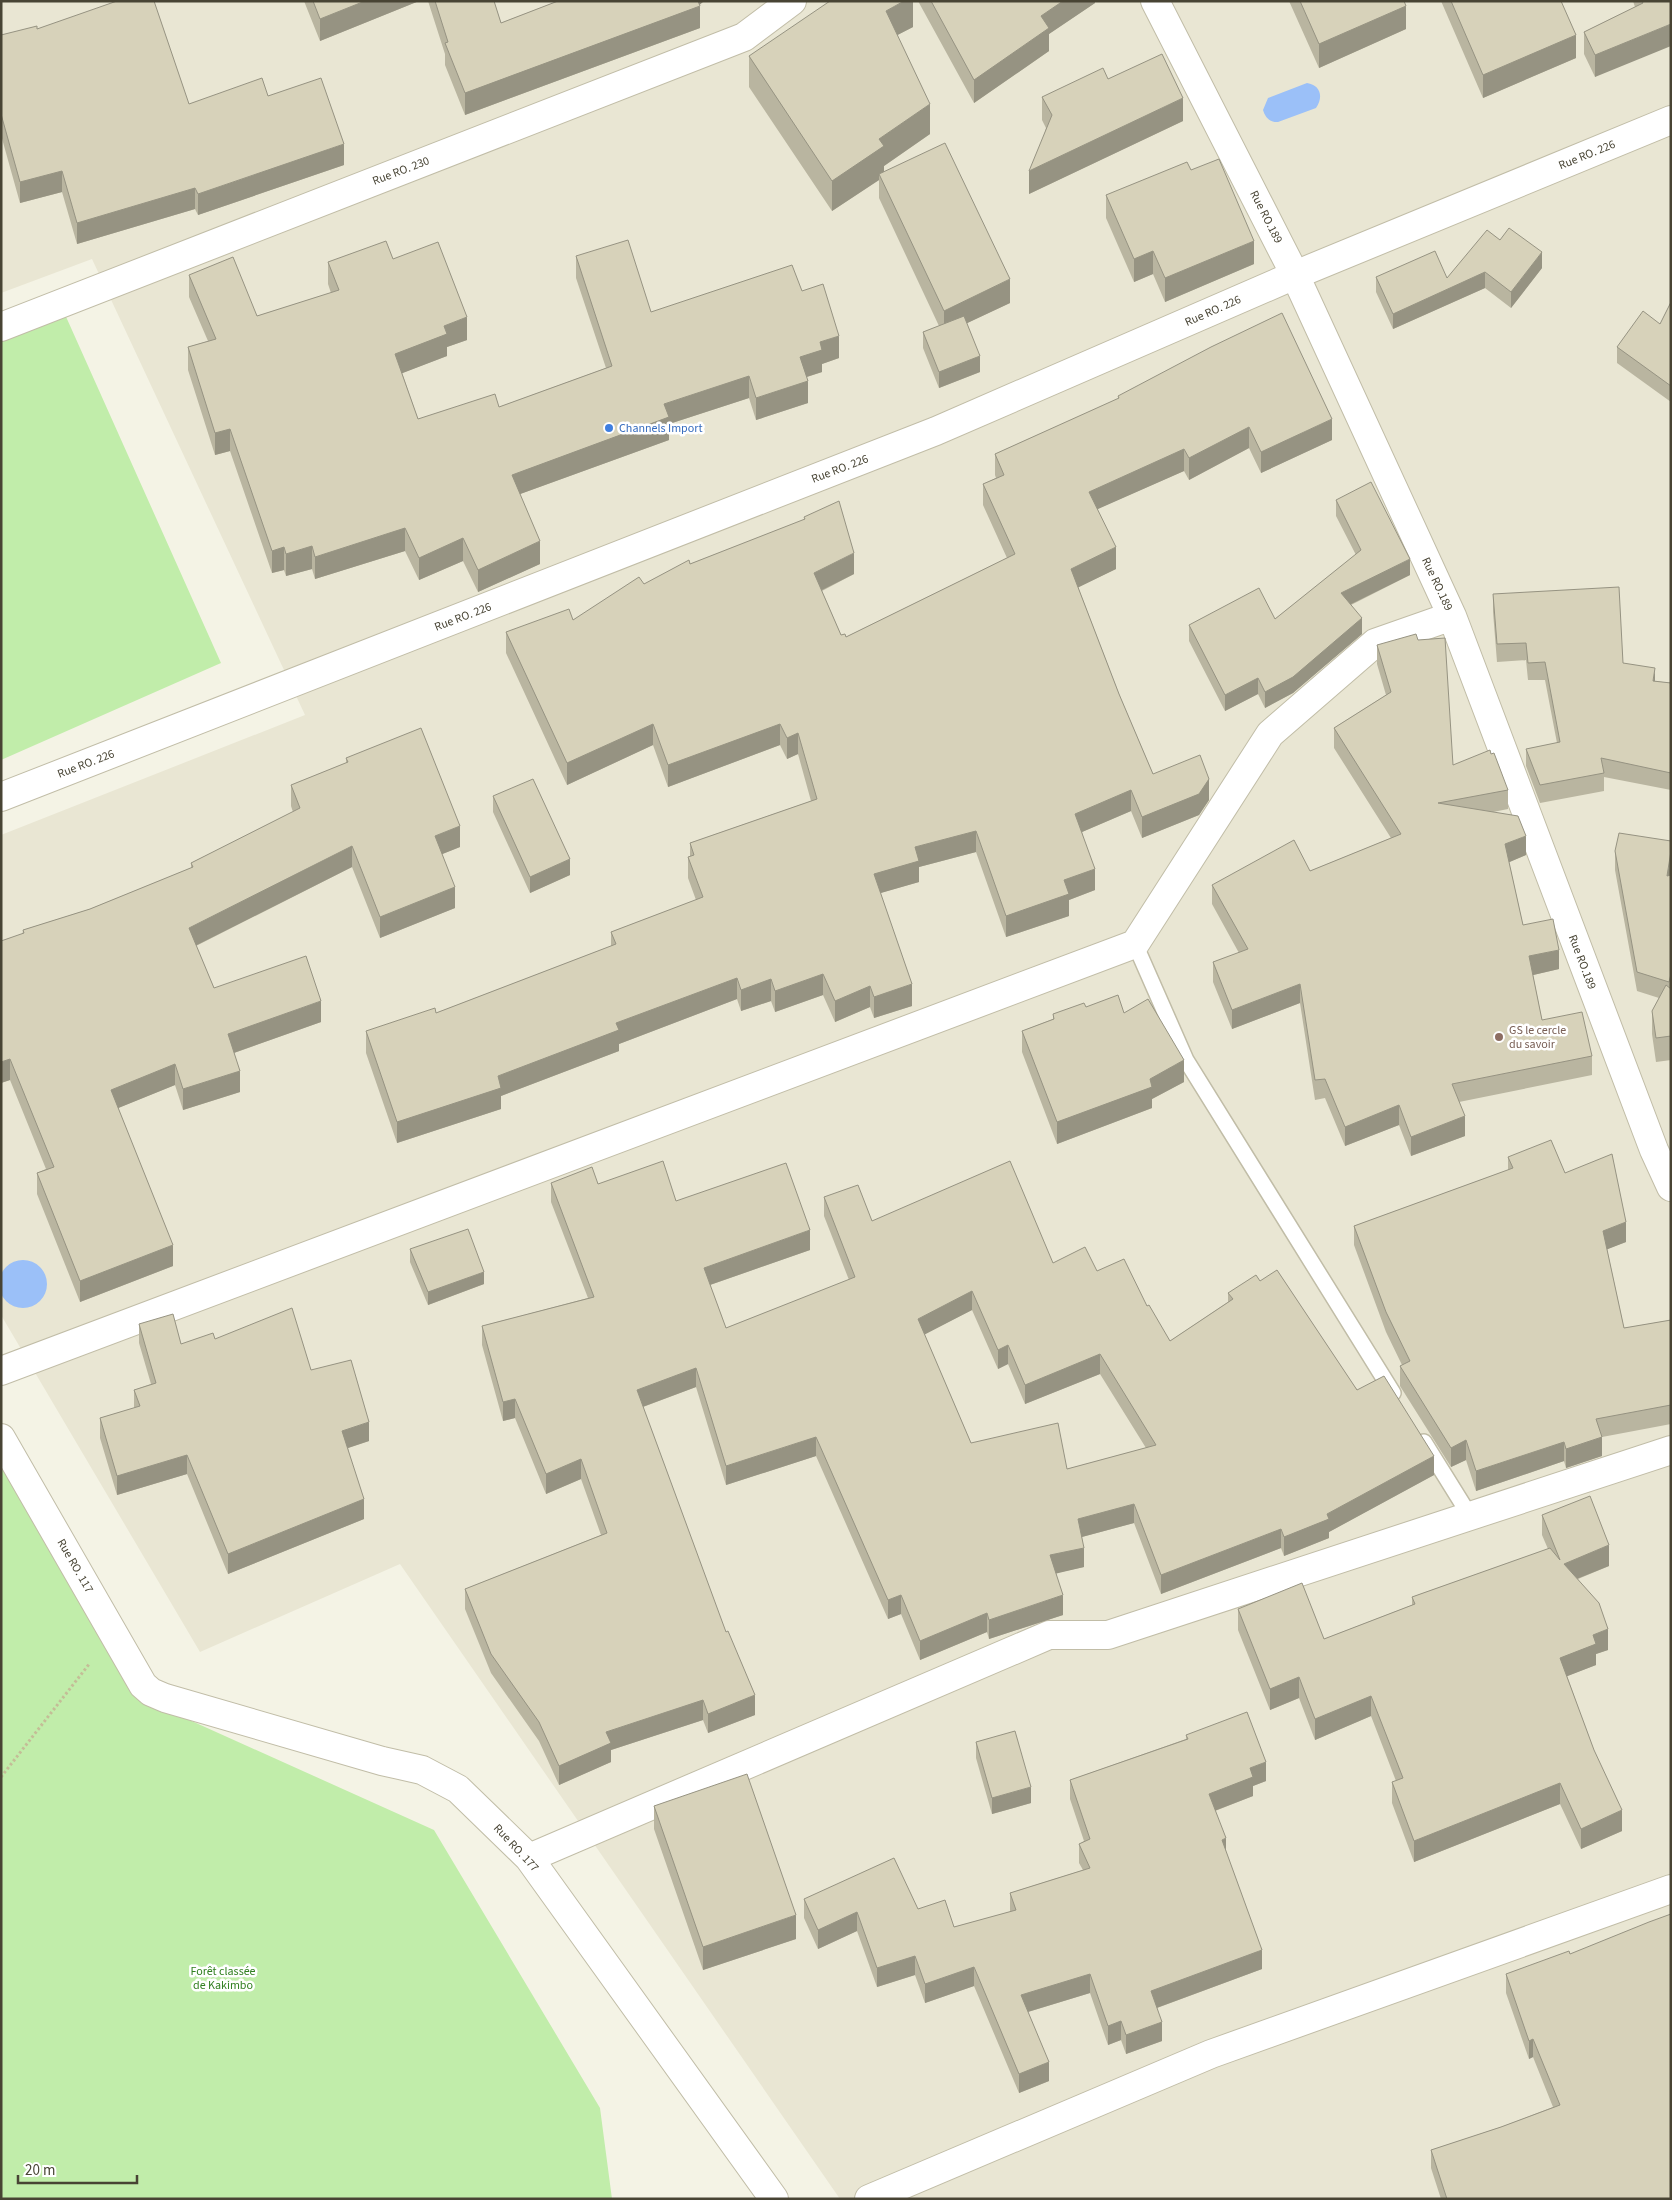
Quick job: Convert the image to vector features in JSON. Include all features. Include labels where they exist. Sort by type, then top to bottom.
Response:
[{"type":"street","name":"Rue RO. 230","points":[[1,327],[744,38],[792,1]]},
{"type":"street","name":"Rue RO.189","points":[[1155,1],[1295,275],[1452,616],[1650,1141],[1671,1187]]},
{"type":"street","name":"Rue RO. 226","points":[[1,797],[936,431],[1295,275],[1671,120]]},
{"type":"street","points":[[1,1371],[1135,944],[1270,734],[1375,643],[1452,616]]},
{"type":"street","name":"Rue RO. 117","points":[[1,1438],[113,1633],[144,1685],[151,1692]]},
{"type":"street","points":[[529,1858],[1050,1635],[1108,1635],[1671,1450]]},
{"type":"street","name":"Rue RO. 177","points":[[151,1692],[382,1761],[422,1770],[458,1789],[529,1858],[774,2199]]},
{"type":"street","points":[[869,2199],[1211,2054],[1671,1889]]},
{"type":"lane","points":[[1135,944],[1186,1060],[1401,1406]]},
{"type":"lane","points":[[1417,1432],[1470,1516]]},
{"type":"path","points":[[1,1777],[113,1633]]},
{"type":"shaded area","points":[[1,1],[1671,1],[1671,2199],[840,2199],[400,1564],[200,1652],[1,1315],[1,835],[305,715],[92,259],[1,293]]},
{"type":"green space","points":[[63,310],[221,663],[1,760],[1,337]]},
{"type":"green space","name":"Forêt classée de Kakimbo","points":[[1,1456],[145,1700],[434,1830],[600,2108],[612,2199],[1,2199]]},
{"type":"water","points":[[1307,83],[1318,89],[1320,99],[1316,108],[1278,122],[1273,122],[1267,117],[1263,110],[1268,98]]},
{"type":"water","points":[[23,1260],[32,1262],[40,1267],[45,1275],[47,1284],[45,1293],[40,1301],[32,1306],[23,1308],[14,1306],[6,1301],[1,1293],[-1,1284],[1,1275],[6,1267],[14,1262]]},
{"type":"building","points":[[117,1],[154,1],[189,104],[262,78],[268,96],[321,78],[344,144],[198,194],[195,188],[77,223],[62,171],[20,182],[1,114],[1,35],[37,26],[37,29]]},
{"type":"building","points":[[313,1],[365,1],[320,19]]},
{"type":"building","points":[[435,1],[494,1],[501,23],[558,1],[698,1],[700,6],[465,93],[445,43],[448,42]]},
{"type":"building","points":[[830,1],[904,1],[886,11],[930,104],[879,139],[884,146],[832,181],[749,56]]},
{"type":"building","points":[[931,1],[1063,1],[1041,16],[1049,28],[974,80]]},
{"type":"building","points":[[1300,1],[1404,1],[1406,6],[1319,44]]},
{"type":"building","points":[[1451,1],[1561,1],[1576,35],[1483,75]]},
{"type":"building","points":[[1642,1],[1671,1],[1671,24],[1595,55],[1584,32],[1643,3]]},
{"type":"building","points":[[1162,54],[1183,98],[1029,171],[1052,115],[1042,97],[1103,68],[1108,79]]},
{"type":"building","points":[[945,143],[1010,279],[944,311],[879,174]]},
{"type":"building","points":[[1219,159],[1254,241],[1165,278],[1153,251],[1134,259],[1106,195],[1187,162],[1191,170]]},
{"type":"building","points":[[1509,228],[1542,252],[1511,292],[1485,272],[1393,314],[1376,277],[1435,251],[1447,278],[1487,230],[1500,240]]},
{"type":"building","points":[[628,240],[651,312],[792,265],[802,291],[823,284],[839,336],[820,342],[822,350],[800,357],[808,381],[756,398],[749,376],[664,404],[669,417],[512,475],[540,541],[478,570],[463,538],[419,558],[405,528],[315,557],[312,546],[286,554],[284,547],[272,551],[230,429],[215,433],[188,347],[216,339],[189,275],[233,257],[257,316],[339,290],[328,262],[386,241],[393,259],[438,242],[467,317],[444,326],[447,334],[395,354],[418,419],[495,394],[499,407],[612,366],[576,256]]},
{"type":"building","points":[[1671,302],[1671,386],[1617,347],[1643,311],[1660,324]]},
{"type":"building","points":[[1282,313],[1332,419],[1261,452],[1249,427],[1189,458],[1184,449],[1089,492],[1116,547],[1071,569],[1119,694],[1153,774],[1200,755],[1209,779],[1199,794],[1142,817],[1131,790],[1075,814],[1095,869],[1064,880],[1069,894],[1006,916],[976,831],[915,847],[919,861],[874,874],[912,984],[874,997],[870,986],[835,1001],[823,974],[775,991],[771,979],[741,990],[737,978],[616,1023],[619,1030],[498,1076],[501,1088],[397,1122],[366,1031],[435,1008],[436,1013],[616,944],[611,932],[703,897],[688,857],[694,855],[690,843],[817,799],[798,733],[787,738],[780,724],[668,765],[653,724],[567,763],[506,632],[569,609],[573,620],[639,577],[644,584],[689,560],[690,564],[805,519],[804,517],[839,501],[854,553],[814,573],[841,635],[845,634],[846,637],[1015,554],[983,484],[1004,475],[995,454],[1119,398],[1118,396],[1211,347]]},
{"type":"building","points":[[964,316],[980,356],[939,372],[923,332]]},
{"type":"building","points":[[1371,482],[1410,559],[1341,593],[1362,618],[1293,677],[1265,692],[1258,678],[1225,695],[1189,625],[1259,588],[1275,619],[1361,550],[1336,500]]},
{"type":"building","points":[[1619,587],[1623,663],[1655,668],[1653,681],[1671,683],[1671,773],[1601,758],[1604,773],[1540,785],[1526,749],[1560,742],[1545,662],[1528,663],[1526,643],[1497,644],[1493,594]]},
{"type":"building","points":[[1416,634],[1418,640],[1445,638],[1453,765],[1490,750],[1491,754],[1494,753],[1508,790],[1438,803],[1518,816],[1526,836],[1505,844],[1523,925],[1553,919],[1559,950],[1529,956],[1542,1020],[1582,1012],[1592,1056],[1452,1084],[1465,1116],[1411,1137],[1399,1105],[1345,1127],[1325,1079],[1315,1080],[1300,984],[1232,1010],[1213,962],[1248,949],[1212,885],[1294,840],[1310,871],[1401,834],[1334,728],[1391,692],[1377,645]]},
{"type":"building","points":[[421,728],[460,826],[435,836],[455,887],[380,917],[352,846],[189,928],[214,988],[306,956],[321,1001],[228,1034],[240,1071],[183,1089],[175,1064],[111,1090],[173,1245],[80,1281],[37,1173],[54,1167],[10,1059],[1,1062],[1,941],[24,933],[23,930],[90,909],[193,867],[191,863],[300,808],[291,785],[348,762],[346,758]]},
{"type":"building","points":[[533,779],[570,859],[530,877],[493,796]]},
{"type":"building","points":[[1619,833],[1671,841],[1667,876],[1671,875],[1671,974],[1669,982],[1637,972],[1615,851]]},
{"type":"building","points":[[1666,985],[1671,989],[1671,1036],[1656,1038],[1652,1011]]},
{"type":"building","points":[[1118,995],[1124,1013],[1148,999],[1184,1060],[1150,1079],[1152,1087],[1057,1122],[1022,1031],[1054,1019],[1053,1014],[1084,1003],[1086,1007]]},
{"type":"building","points":[[1551,1140],[1565,1173],[1612,1154],[1626,1222],[1603,1231],[1624,1328],[1671,1320],[1671,1405],[1596,1419],[1602,1437],[1566,1449],[1564,1442],[1476,1471],[1466,1440],[1451,1448],[1400,1366],[1410,1361],[1386,1312],[1354,1226],[1513,1168],[1508,1157]]},
{"type":"building","points":[[663,1161],[676,1201],[786,1163],[810,1230],[704,1268],[726,1328],[855,1277],[824,1197],[858,1185],[872,1221],[1010,1161],[1053,1263],[1085,1247],[1097,1271],[1124,1259],[1147,1306],[1149,1305],[1170,1341],[1233,1299],[1228,1293],[1256,1275],[1260,1281],[1277,1270],[1357,1390],[1384,1376],[1434,1456],[1327,1514],[1329,1519],[1284,1537],[1281,1529],[1161,1575],[1134,1504],[1078,1519],[1084,1548],[1050,1555],[1063,1595],[989,1620],[987,1613],[920,1641],[901,1595],[888,1600],[816,1437],[726,1466],[696,1368],[637,1390],[726,1632],[728,1631],[755,1695],[708,1714],[703,1700],[606,1732],[611,1743],[559,1766],[539,1722],[491,1654],[465,1589],[607,1533],[581,1459],[546,1474],[515,1399],[503,1402],[482,1326],[594,1297],[551,1183],[592,1167],[598,1184]],"holes":[[[972,1291],[998,1350],[1008,1345],[1025,1385],[1100,1354],[1156,1445],[1067,1469],[1058,1423],[971,1443],[918,1319]]]},
{"type":"building","points":[[468,1229],[484,1272],[428,1292],[410,1249]]},
{"type":"building","points":[[292,1308],[311,1370],[351,1360],[369,1422],[342,1431],[364,1499],[228,1554],[187,1455],[117,1476],[100,1418],[140,1406],[134,1390],[156,1383],[139,1324],[173,1314],[181,1344],[213,1333],[215,1339]]},
{"type":"building","points":[[1590,1496],[1609,1545],[1564,1564],[1599,1603],[1608,1629],[1593,1635],[1596,1644],[1560,1658],[1594,1750],[1622,1810],[1581,1829],[1560,1783],[1414,1841],[1392,1782],[1403,1778],[1371,1696],[1315,1719],[1299,1677],[1270,1689],[1238,1609],[1302,1583],[1324,1639],[1415,1604],[1412,1597],[1550,1548],[1560,1560],[1542,1515]]},
{"type":"building","points":[[1247,1712],[1266,1762],[1250,1768],[1253,1777],[1209,1794],[1226,1838],[1222,1840],[1262,1950],[1151,1991],[1162,2022],[1126,2035],[1121,2021],[1108,2026],[1090,1974],[1021,1995],[1049,2062],[1019,2074],[974,1967],[925,1984],[915,1956],[877,1968],[857,1912],[818,1930],[804,1899],[894,1858],[918,1909],[945,1900],[954,1927],[1016,1910],[1010,1893],[1090,1868],[1079,1844],[1090,1839],[1070,1780],[1188,1739],[1186,1735]]},
{"type":"building","points":[[1015,1731],[1031,1787],[992,1798],[976,1742]]},
{"type":"building","points":[[747,1774],[796,1915],[703,1947],[654,1806]]},
{"type":"building","points":[[1671,1914],[1671,2199],[1447,2199],[1431,2150],[1560,2105],[1533,2039],[1529,2041],[1506,1974],[1569,1951],[1570,1954]]},
{"type":"place","name":"Channels Import","points":[[609,428]]},
{"type":"place","name":"GS le cercle du savoir","points":[[1499,1037]]}]
